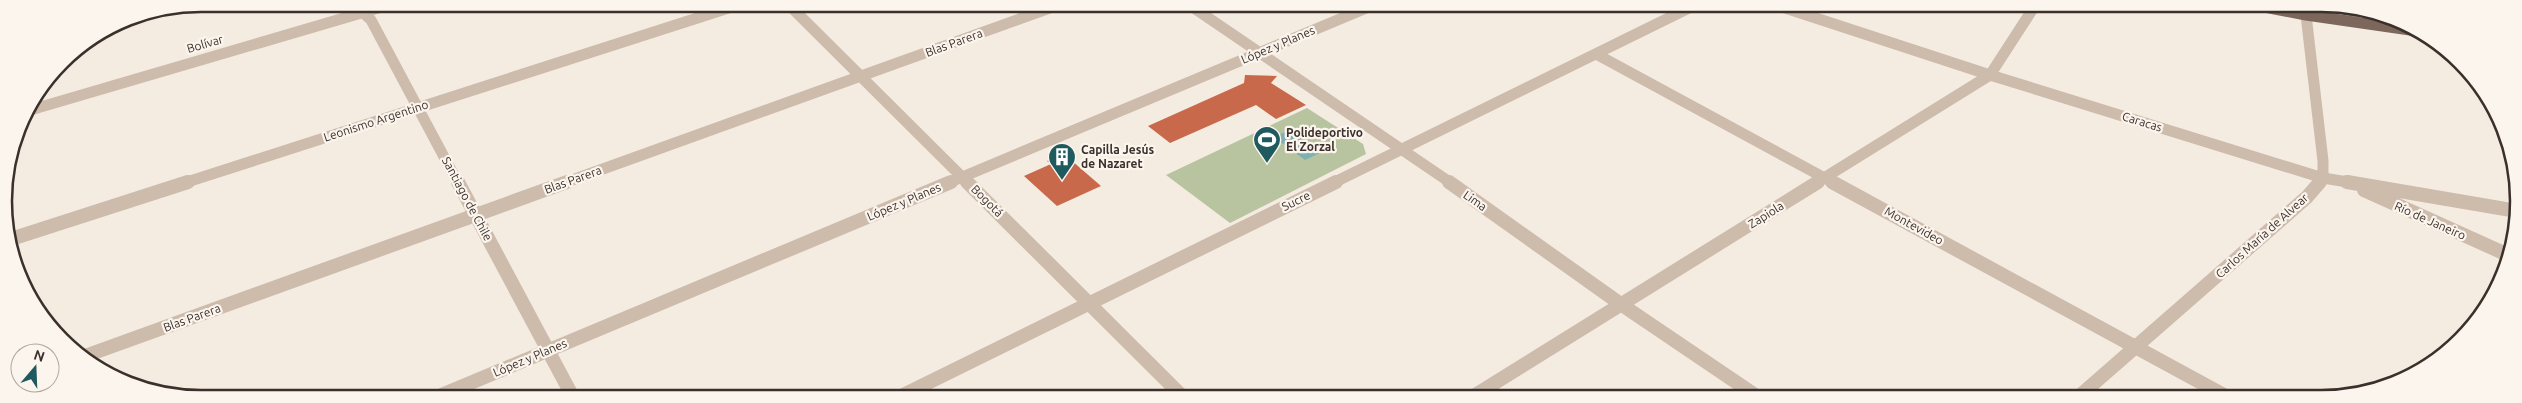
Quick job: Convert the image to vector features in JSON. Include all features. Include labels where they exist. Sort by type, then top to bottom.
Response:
[{"type":"main road","points":[[2319,12],[2388,25]]},
{"type":"street","name":"Santiago de Chile","points":[[364,12],[371,20],[569,390]]},
{"type":"street","name":"Bolívar","points":[[38,108],[364,12]]},
{"type":"street","name":"Leonismo Argentino","points":[[16,237],[716,12]]},
{"type":"street","name":"Bogotá","points":[[796,12],[1176,390]]},
{"type":"street","name":"Blas Parera","points":[[90,354],[1039,12]]},
{"type":"street","name":"Lima","points":[[1200,12],[1402,148],[1622,305],[1748,390]]},
{"type":"street","name":"López y Planes","points":[[453,390],[1357,12]]},
{"type":"street","name":"Sucre","points":[[913,390],[1681,12]]},
{"type":"street","name":"Caracas","points":[[1797,12],[1990,75],[2322,178],[2509,210]]},
{"type":"street","name":"Zapiola","points":[[1484,390],[1990,75],[2031,12]]},
{"type":"street","points":[[2309,12],[2323,161],[2322,178]]},
{"type":"street","name":"Montevideo","points":[[1596,54],[2215,390]]},
{"type":"street","name":"Carlos María de Alvear","points":[[2086,390],[2307,197],[2322,178]]},
{"type":"street","name":"Río de Janeiro","points":[[2352,184],[2502,252]]},
{"type":"green space","name":"Polideportivo El Zorzal","points":[[1307,108],[1363,144],[1366,154],[1230,223],[1166,175]]},
{"type":"water","points":[[1290,130],[1322,152],[1305,160],[1274,137]]},
{"type":"building","points":[[1245,75],[1277,76],[1271,83],[1306,105],[1276,119],[1256,105],[1170,143],[1148,126],[1244,83]]},
{"type":"building","name":"Capilla Jesús de Nazaret","points":[[1064,154],[1101,186],[1057,206],[1024,176],[1051,164],[1047,161]]},
{"type":"place","name":"Polideportivo El Zorzal","points":[[1267,164]]},
{"type":"place","name":"Capilla Jesús de Nazaret","points":[[1062,181]]}]
